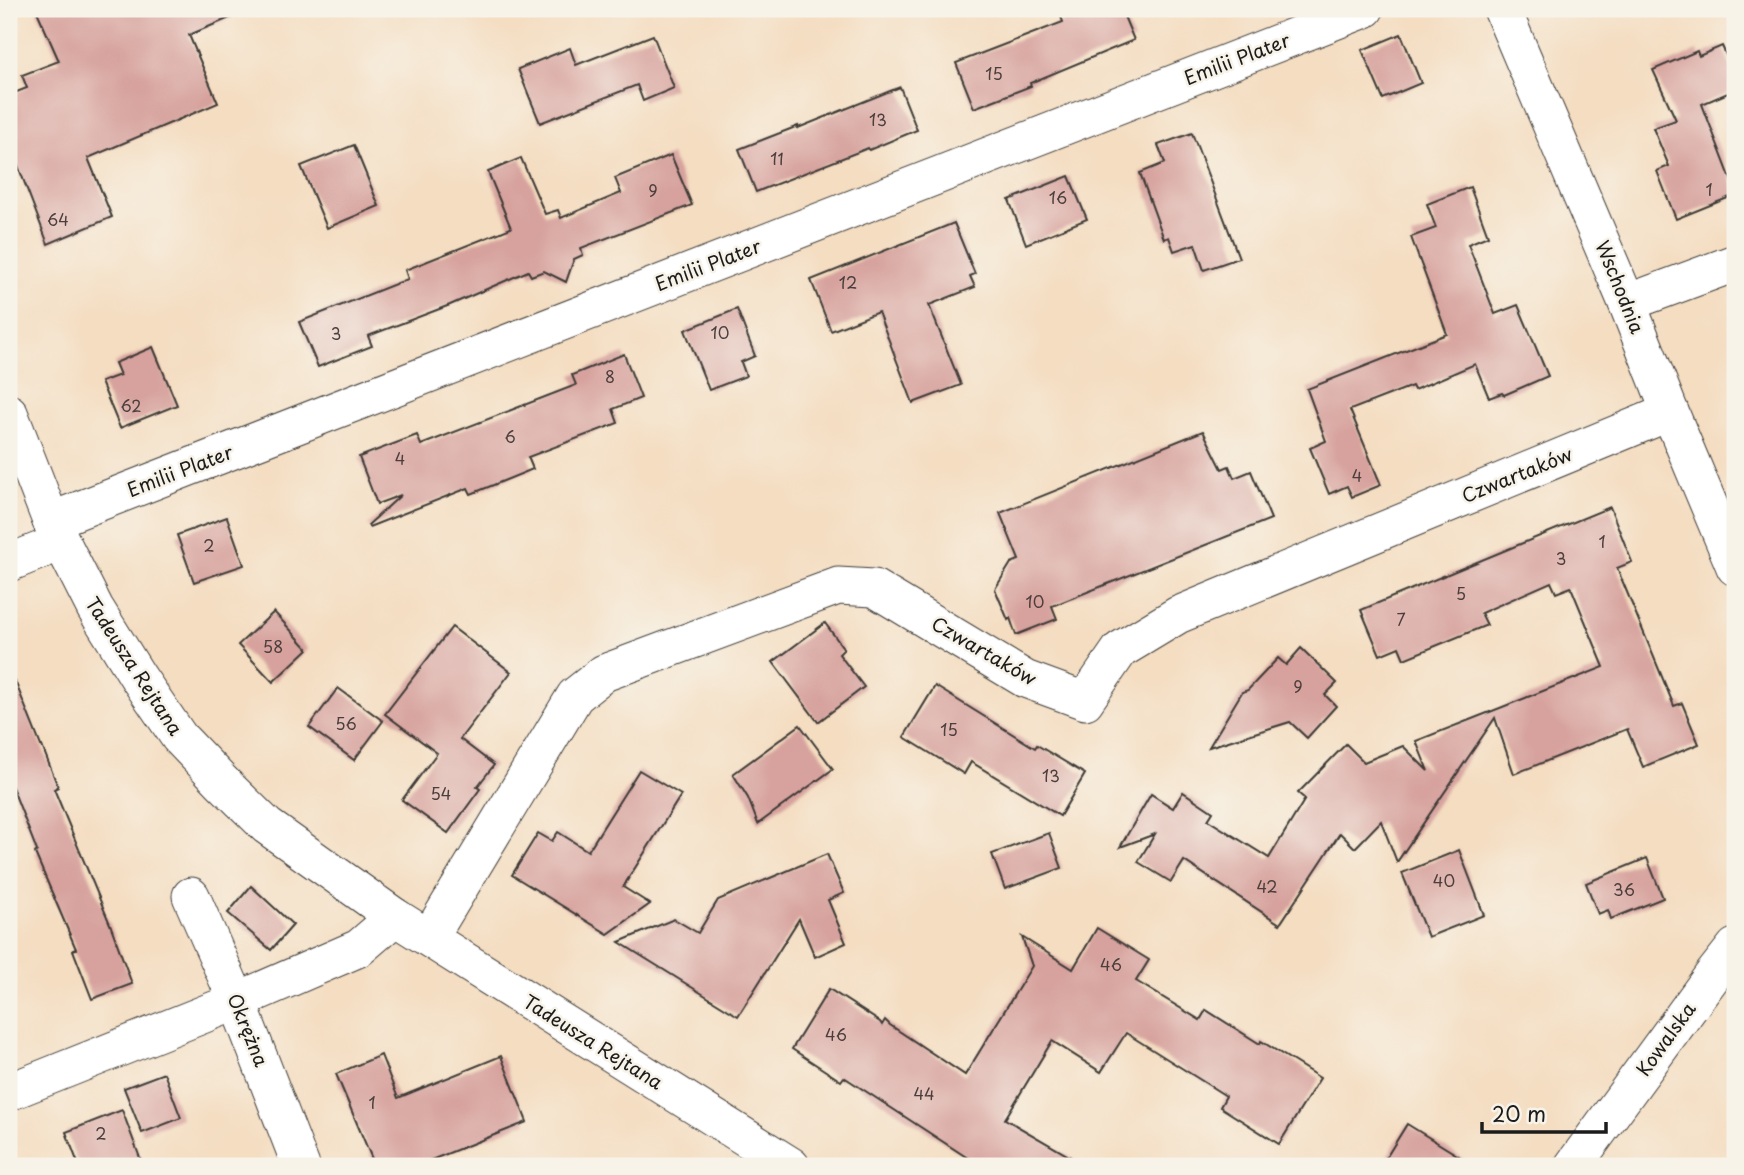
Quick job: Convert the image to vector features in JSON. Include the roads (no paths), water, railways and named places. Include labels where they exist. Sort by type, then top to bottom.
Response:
[{"type":"street","name":"Emilii Plater","points":[[9,563],[56,531],[1365,9]]},
{"type":"street","name":"Wschodnia","points":[[1502,9],[1735,566]]},
{"type":"street","points":[[1627,303],[1735,263]]},
{"type":"street","name":"Czwartaków","points":[[429,938],[575,696],[604,673],[838,586],[874,588],[1025,679],[1084,701],[1120,650],[1178,615],[1670,412]]},
{"type":"street","name":"Tadeusza Rejtana","points":[[9,413],[56,531],[95,608],[138,677],[178,737],[267,826],[395,917],[791,1166]]},
{"type":"street","name":"Okrężna","points":[[191,896],[237,1001],[301,1166]]},
{"type":"street","points":[[9,1092],[237,1001],[359,948],[395,917]]},
{"type":"street","name":"Kowalska","points":[[1573,1166],[1735,947]]}]
